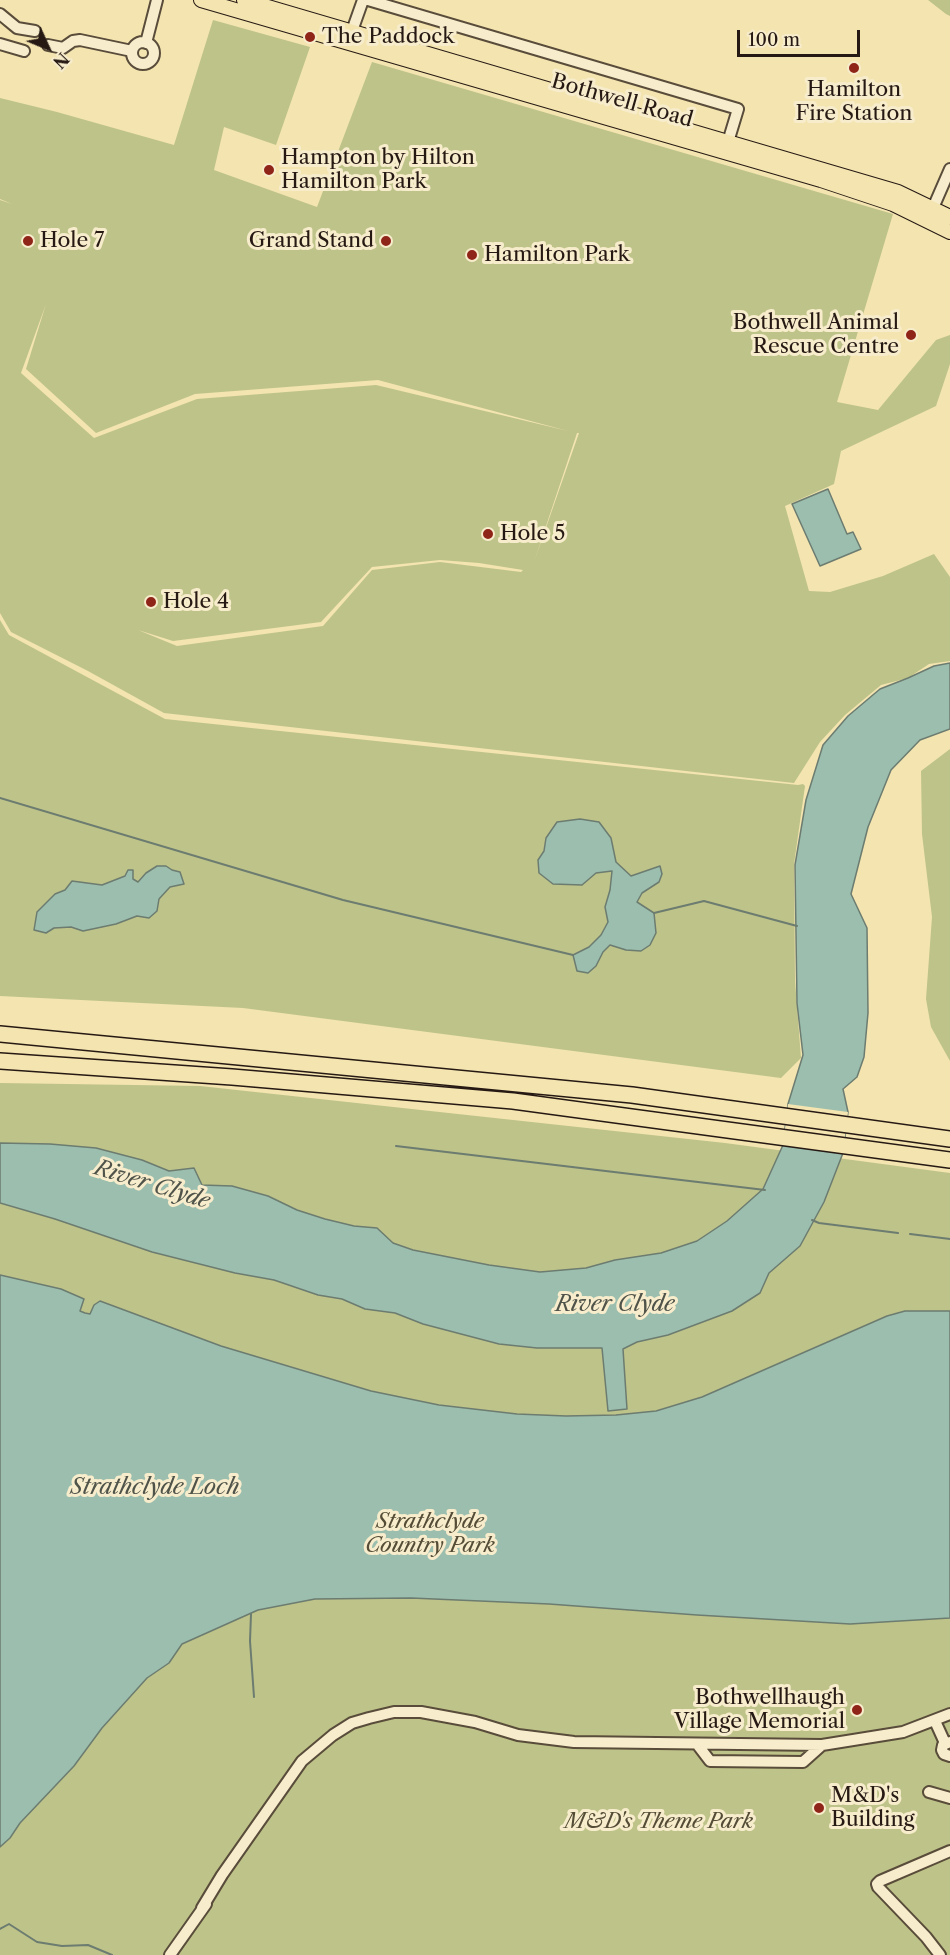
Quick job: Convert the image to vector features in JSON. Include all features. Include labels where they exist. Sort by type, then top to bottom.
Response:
[{"type":"highway","points":[[4,1034],[633,1095],[950,1139]]},
{"type":"highway","points":[[0,1061],[232,1077],[513,1101],[950,1160]]},
{"type":"main road","name":"Bothwell Road","points":[[201,0],[280,17],[821,180],[893,204],[950,232]]},
{"type":"main road","name":"Bothwell Road","points":[[244,0],[280,17]]},
{"type":"main road","name":"Bothwell Road","points":[[350,38],[728,142],[898,192],[950,217]]},
{"type":"street","points":[[146,43],[157,0]]},
{"type":"street","points":[[350,38],[363,0]]},
{"type":"street","points":[[368,0],[738,110],[728,142]]},
{"type":"street","points":[[0,14],[17,28],[35,31]]},
{"type":"street","points":[[11,48],[17,28]]},
{"type":"street","points":[[48,45],[63,48],[73,41],[80,40],[132,51]]},
{"type":"street","points":[[139,43],[146,43],[153,51],[153,57],[148,63],[138,63],[133,58],[132,51],[139,43]]},
{"type":"street","points":[[0,44],[24,51]]},
{"type":"street","points":[[933,208],[950,169]]},
{"type":"street","points":[[170,1955],[222,1875],[302,1761],[333,1735],[352,1723],[380,1715],[421,1712],[475,1722],[518,1734],[574,1742],[822,1745],[903,1732],[950,1714]]},
{"type":"street","points":[[935,1720],[948,1742],[942,1747],[942,1752],[950,1756]]},
{"type":"street","points":[[697,1744],[710,1761],[791,1762],[803,1762],[822,1745]]},
{"type":"street","points":[[202,1908],[239,1860],[278,1799],[315,1750]]},
{"type":"street","points":[[929,1792],[950,1798]]},
{"type":"street","points":[[940,1955],[877,1884],[950,1851]]},
{"type":"green space","points":[[928,0],[950,0],[950,16],[946,14]]},
{"type":"green space","points":[[213,20],[310,47],[276,145],[224,127],[214,170],[317,207],[372,62],[893,214],[837,402],[878,410],[936,340],[950,335],[950,364],[936,406],[841,451],[834,484],[785,506],[809,591],[830,592],[883,576],[934,554],[950,577],[950,661],[929,664],[908,678],[881,685],[845,715],[820,742],[794,783],[164,713],[11,632],[0,613],[0,200],[12,204],[0,199],[0,98],[174,145]],"holes":[[[46,304],[26,369],[96,433],[195,394],[378,380],[568,431],[376,385],[197,399],[94,438],[21,373]],[[577,433],[579,433],[534,562]],[[440,560],[523,570],[521,572],[440,562],[372,570],[323,626],[177,646],[138,630],[173,641],[321,622],[372,567]]]},
{"type":"green space","points":[[0,620],[9,635],[165,719],[803,784],[805,786],[794,864],[795,981],[801,1058],[781,1078],[243,1008],[0,996]]},
{"type":"green space","points":[[950,749],[950,1061],[931,1027],[926,999],[932,917],[922,834],[921,771]]},
{"type":"green space","name":"Strathclyde Country Park","points":[[0,1083],[200,1086],[725,1143],[950,1173],[950,1955],[0,1955]]},
{"type":"water","points":[[828,489],[847,534],[853,532],[861,549],[820,566],[792,504]]},
{"type":"water","name":"River Clyde","points":[[950,663],[950,729],[920,740],[891,770],[868,827],[851,894],[867,928],[868,1013],[864,1057],[857,1077],[843,1089],[848,1112],[843,1153],[824,1202],[800,1246],[769,1273],[760,1293],[732,1311],[668,1335],[637,1342],[623,1349],[627,1409],[608,1411],[602,1348],[537,1348],[499,1344],[423,1324],[395,1313],[365,1309],[342,1299],[318,1295],[274,1280],[235,1273],[152,1252],[0,1203],[0,1143],[50,1144],[96,1148],[142,1160],[169,1171],[194,1168],[202,1185],[232,1186],[268,1196],[297,1210],[325,1219],[354,1226],[377,1228],[393,1243],[413,1250],[489,1265],[540,1272],[586,1268],[615,1260],[661,1253],[697,1241],[727,1221],[763,1189],[783,1145],[788,1104],[803,1055],[797,1003],[795,865],[806,800],[823,745],[848,716],[880,689],[934,666]]},
{"type":"water","points":[[580,819],[599,822],[611,838],[616,862],[631,876],[660,866],[662,874],[659,882],[642,893],[637,902],[654,913],[656,933],[650,945],[641,951],[626,950],[610,945],[603,952],[596,966],[588,973],[577,971],[573,955],[589,947],[601,935],[608,922],[605,907],[612,871],[596,873],[582,885],[553,884],[539,873],[538,860],[544,851],[546,838],[557,822]]},
{"type":"water","points":[[157,866],[166,866],[180,872],[184,884],[170,887],[159,899],[157,911],[149,918],[137,916],[116,924],[83,931],[71,927],[54,928],[46,933],[34,930],[37,912],[55,894],[65,890],[72,881],[102,885],[125,876],[128,870],[133,870],[133,879],[138,882]]},
{"type":"water","name":"Strathclyde Loch","points":[[0,1275],[61,1289],[84,1299],[80,1311],[85,1313],[90,1314],[94,1305],[100,1301],[221,1346],[371,1391],[439,1405],[517,1414],[566,1416],[656,1411],[702,1397],[887,1316],[905,1311],[950,1311],[950,1618],[850,1624],[549,1604],[411,1598],[315,1599],[258,1610],[182,1644],[169,1663],[147,1678],[102,1728],[74,1766],[0,1847]]},
{"type":"pier","points":[[788,1104],[848,1112],[843,1153],[783,1145]]},
{"type":"waterway","points":[[0,798],[343,900],[573,955]]},
{"type":"waterway","points":[[654,913],[704,901],[797,926]]},
{"type":"waterway","points":[[396,1146],[765,1190]]},
{"type":"waterway","points":[[812,1220],[819,1223],[898,1233]]},
{"type":"waterway","points":[[910,1234],[950,1239]]},
{"type":"waterway","points":[[251,1614],[250,1641],[254,1697]]},
{"type":"waterway","points":[[0,1929],[9,1924],[37,1942],[62,1946],[88,1945],[112,1955]]},
{"type":"place","name":"The Paddock","points":[[310,37]]},
{"type":"place","name":"Hamilton Fire Station","points":[[854,68]]},
{"type":"place","name":"Hampton by Hilton Hamilton Park","points":[[269,170]]},
{"type":"place","name":"Hole 7","points":[[28,241]]},
{"type":"place","name":"Grand Stand","points":[[386,241]]},
{"type":"place","name":"Hamilton Park","points":[[472,255]]},
{"type":"place","name":"Bothwell Animal Rescue Centre","points":[[911,335]]},
{"type":"place","name":"Hole 5","points":[[488,534]]},
{"type":"place","name":"Hole 4","points":[[151,602]]},
{"type":"place","name":"Bothwellhaugh Village Memorial","points":[[857,1710]]},
{"type":"place","name":"M&D's Building","points":[[819,1808]]},
{"type":"park label","name":"M&D's Theme Park","points":[[659,1822]]}]
